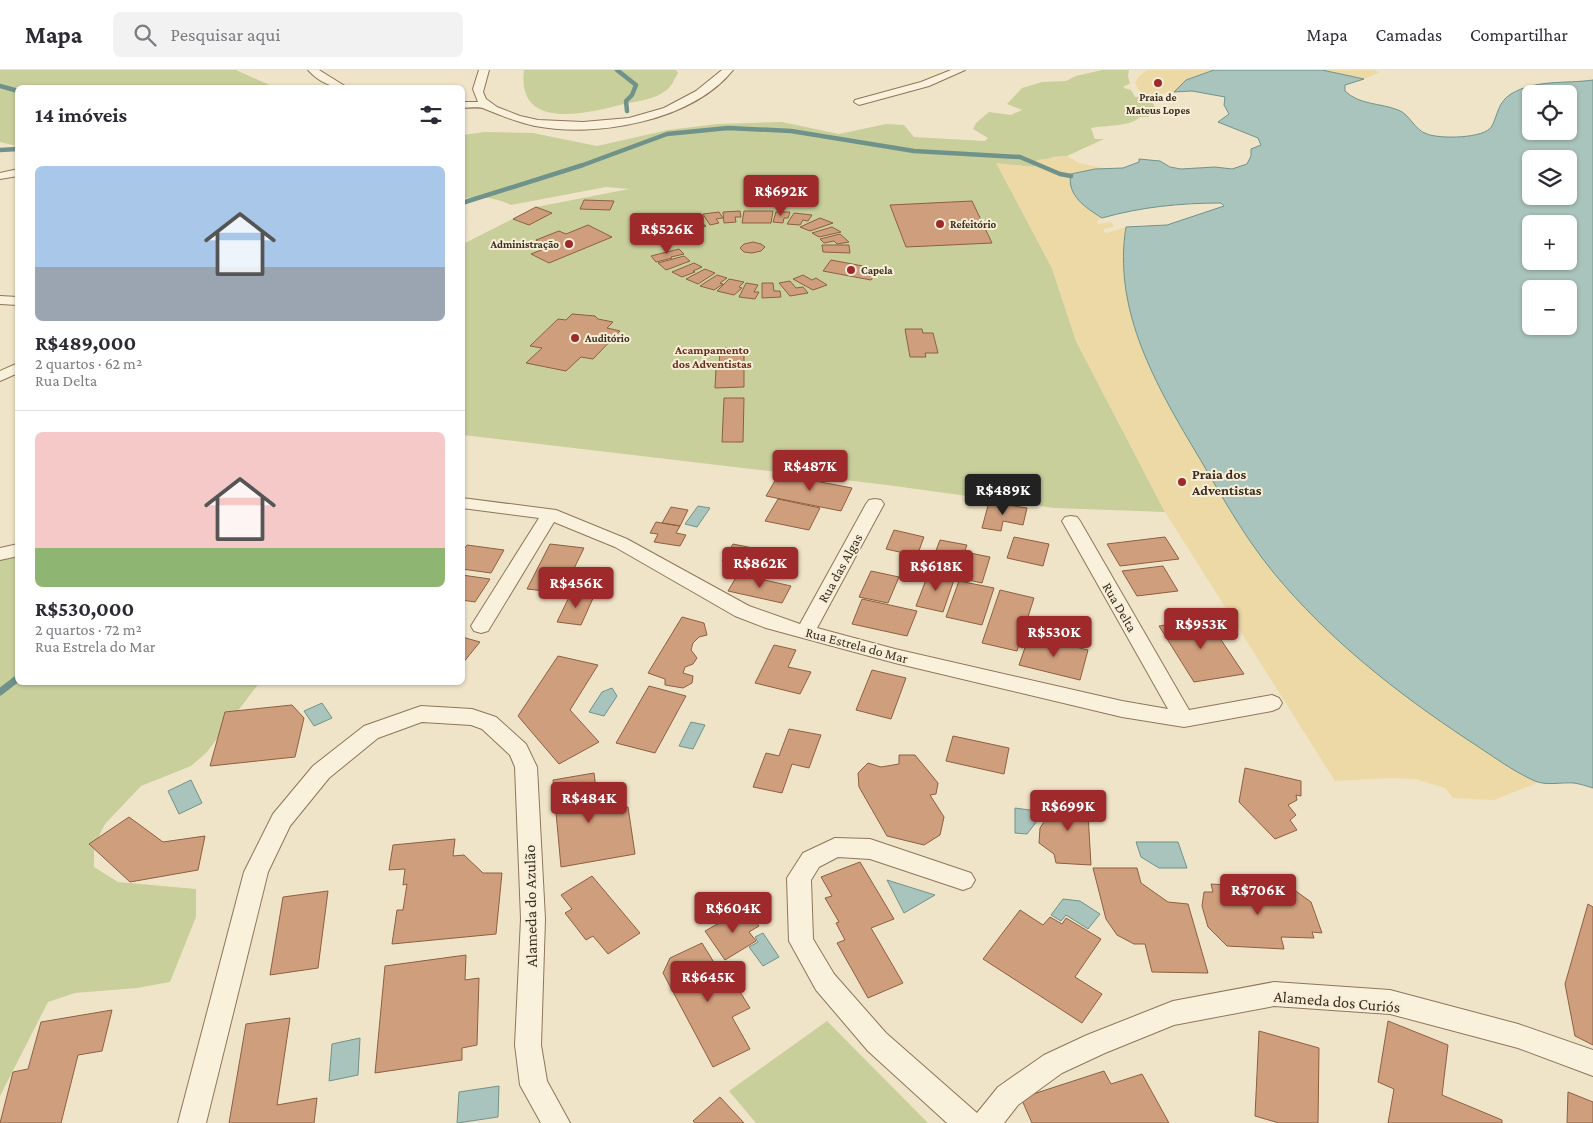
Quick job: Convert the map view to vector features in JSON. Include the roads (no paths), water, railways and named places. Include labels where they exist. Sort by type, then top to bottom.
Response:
[{"type":"street","points":[[313,70],[337,85]]},
{"type":"street","points":[[484,70],[478,90],[480,98],[487,105],[511,117],[547,124],[583,125],[618,122],[645,117],[676,106],[703,91],[728,70]]},
{"type":"street","points":[[859,102],[925,84],[960,70]]},
{"type":"street","points":[[465,105],[487,105]]},
{"type":"street","points":[[0,176],[15,173]]},
{"type":"street","points":[[0,300],[15,301]]},
{"type":"street","points":[[0,377],[15,369]]},
{"type":"street","name":"Rua Estrela do Mar","points":[[465,503],[550,514],[621,543],[742,611],[773,623],[904,658],[1122,708],[1184,719],[1272,703]]},
{"type":"street","name":"Rua das Algas","points":[[806,631],[875,504]]},
{"type":"street","points":[[481,626],[550,514]]},
{"type":"street","name":"Rua Delta","points":[[1071,521],[1184,719]]},
{"type":"street","points":[[0,554],[15,551]]},
{"type":"street","name":"Alameda do Azulão","points":[[192,1123],[256,872],[281,820],[321,772],[371,732],[421,714],[472,717],[489,723],[518,750],[526,767],[533,919],[528,1045],[534,1085],[556,1123]]},
{"type":"street","points":[[963,880],[870,849],[835,847],[811,860],[799,878],[801,941],[825,982],[877,1042],[968,1123]]},
{"type":"street","name":"Alameda dos Curiós","points":[[987,1123],[1008,1096],[1053,1064],[1096,1044],[1173,1013],[1274,994],[1390,1002],[1518,1036],[1593,1063]]},
{"type":"water","points":[[1214,70],[1322,70],[1364,79],[1345,85],[1345,91],[1357,99],[1402,112],[1419,129],[1427,134],[1441,137],[1461,137],[1472,136],[1488,130],[1492,126],[1503,101],[1511,94],[1522,89],[1522,140],[1577,140],[1577,85],[1536,85],[1593,80],[1593,788],[1574,783],[1549,784],[1526,777],[1441,722],[1390,684],[1364,664],[1294,597],[1250,542],[1230,509],[1176,419],[1150,367],[1131,313],[1125,285],[1123,256],[1126,227],[1167,225],[1224,206],[1221,203],[1176,205],[1146,208],[1102,218],[1074,195],[1070,182],[1071,174],[1095,169],[1123,168],[1139,162],[1139,159],[1160,161],[1170,167],[1181,169],[1215,167],[1232,169],[1247,164],[1251,156],[1251,149],[1261,145],[1258,138],[1218,122],[1229,114],[1224,105],[1225,97],[1192,91],[1174,92],[1186,80]]},
{"type":"water","points":[[698,506],[710,508],[697,527],[685,524]]},
{"type":"water","points":[[612,688],[617,696],[604,716],[589,712],[602,692]]},
{"type":"water","points":[[322,703],[332,718],[314,726],[304,711]]},
{"type":"water","points":[[691,722],[705,725],[693,749],[679,746]]},
{"type":"water","points":[[191,780],[202,803],[179,814],[168,791]]},
{"type":"water","points":[[1015,808],[1044,812],[1027,834],[1015,833]]},
{"type":"water","points":[[1136,842],[1178,842],[1187,868],[1159,868],[1141,857]]},
{"type":"water","points":[[887,880],[935,895],[904,913]]},
{"type":"water","points":[[1063,899],[1080,901],[1100,914],[1088,929],[1066,915],[1061,921],[1051,915]]},
{"type":"water","points":[[763,933],[779,957],[763,966],[749,947],[758,942],[755,937]]},
{"type":"water","points":[[360,1038],[358,1075],[329,1081],[332,1044]]},
{"type":"water","points":[[499,1086],[498,1117],[457,1123],[459,1092]]},
{"type":"waterway","points":[[617,70],[636,85],[632,95],[626,101],[627,111]]},
{"type":"waterway","points":[[0,86],[15,90]]},
{"type":"waterway","points":[[465,202],[583,165],[667,134],[728,128],[791,131],[914,151],[1020,157],[1060,174],[1071,176]]},
{"type":"waterway","points":[[0,150],[15,149]]},
{"type":"waterway","points":[[0,692],[15,680]]},
{"type":"place","name":"Praia de Mateus Lopes","points":[[1158,83]]},
{"type":"place","name":"Refeitório","points":[[940,224]]},
{"type":"place","name":"Administração","points":[[569,244]]},
{"type":"place","name":"Capela","points":[[851,270]]},
{"type":"place","name":"Auditório","points":[[575,338]]},
{"type":"place","name":"Praia dos Adventistas","points":[[1182,482]]},
{"type":"district","name":"Acampamento dos Adventistas","points":[[712,357]]}]
